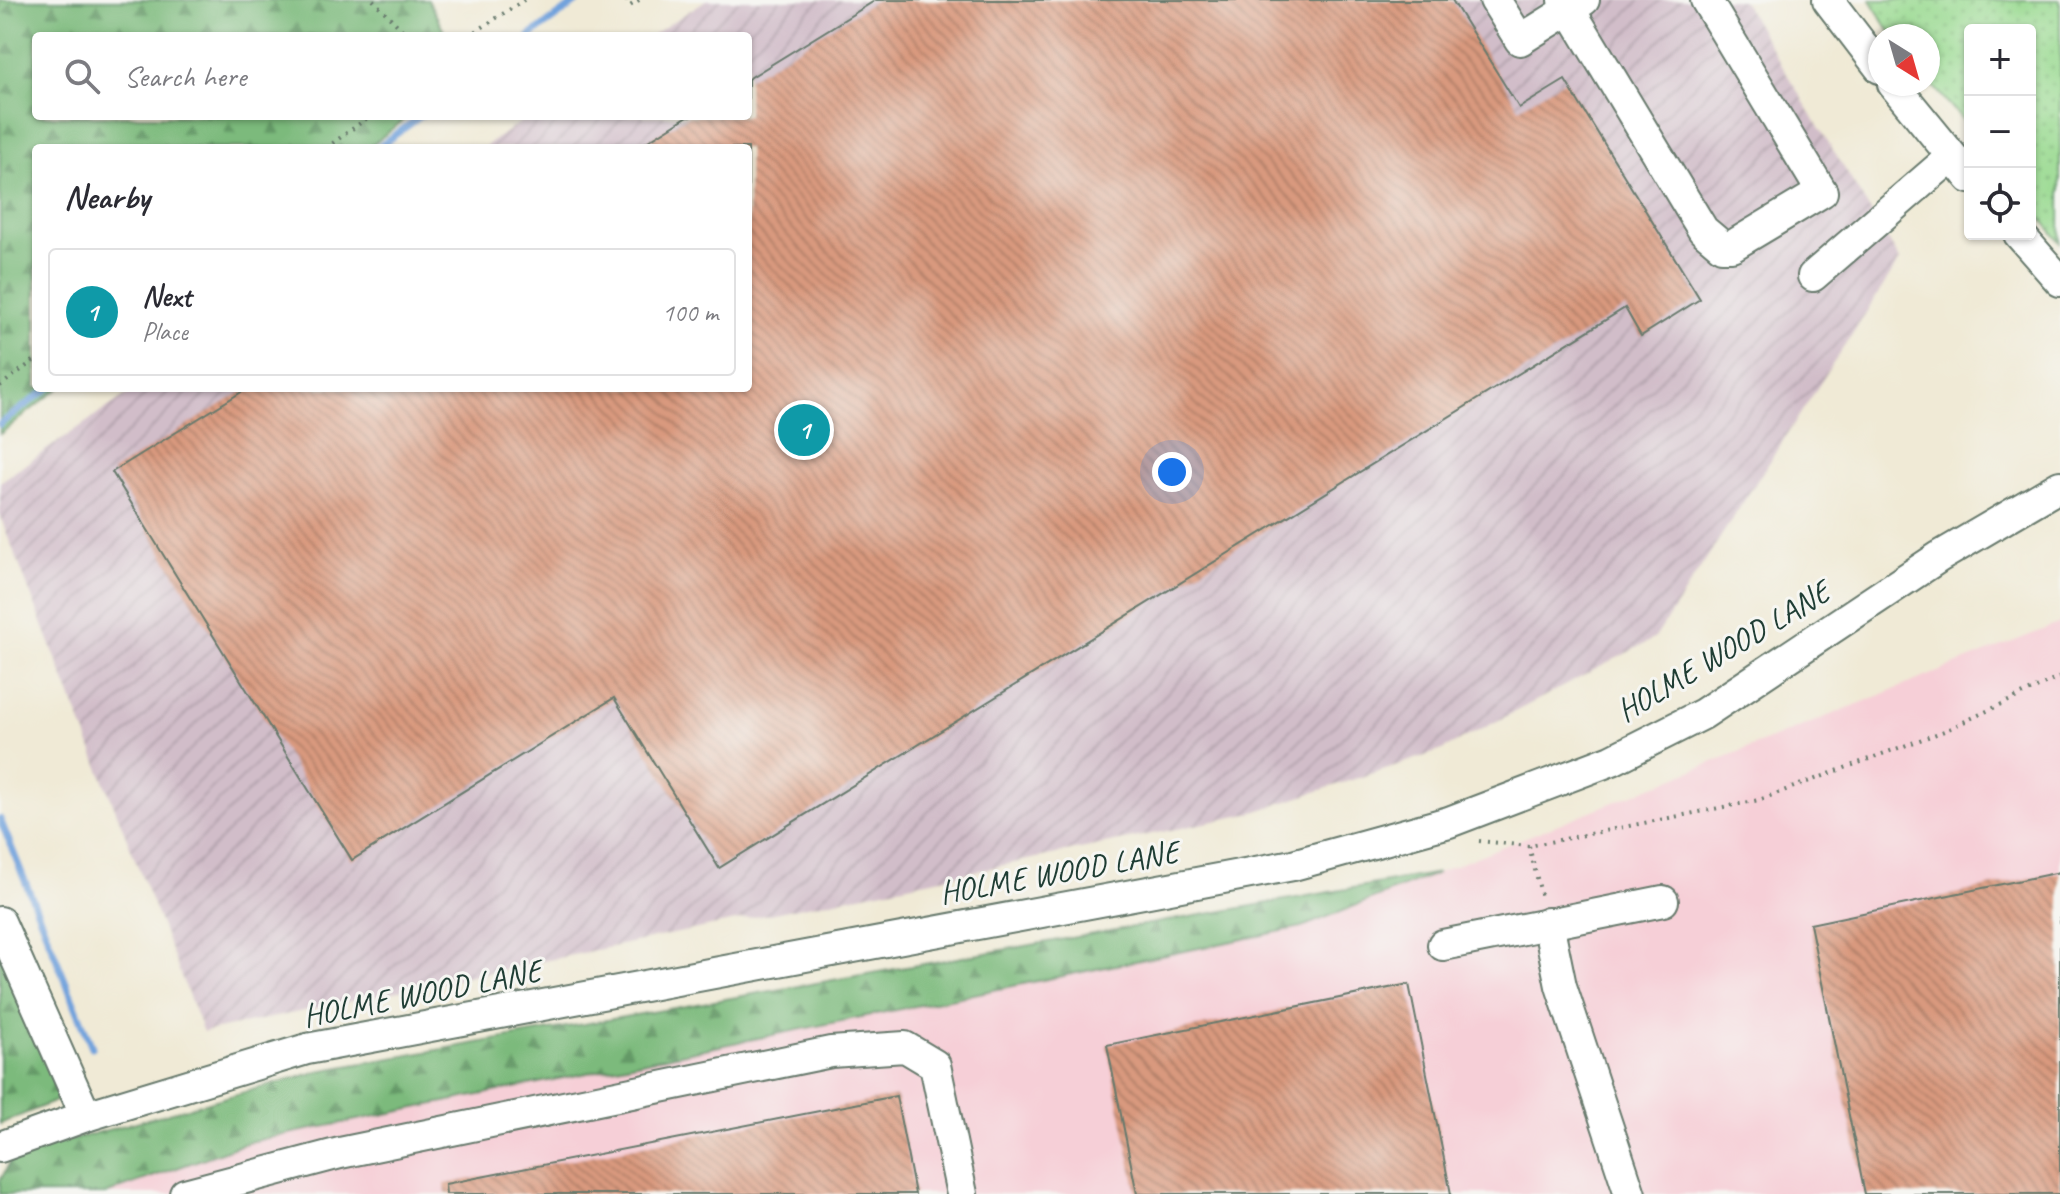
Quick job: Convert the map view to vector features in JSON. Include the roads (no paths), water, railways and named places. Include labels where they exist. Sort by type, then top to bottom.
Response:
[{"type":"street","points":[[1495,0],[1520,40],[1572,3],[1713,240],[1732,246],[1822,192],[1706,0]]},
{"type":"street","points":[[1828,0],[1868,52]]},
{"type":"street","points":[[1813,276],[1961,168],[1903,96]]},
{"type":"street","points":[[2024,240],[2060,281]]},
{"type":"street","name":"HOLME WOOD LANE","points":[[0,1147],[86,1116],[307,1049],[1293,865],[1449,822],[1612,760],[1703,714],[1939,557],[2060,486]]},
{"type":"street","points":[[1443,945],[1663,901]]},
{"type":"street","points":[[0,922],[86,1116]]},
{"type":"street","points":[[1548,923],[1561,986],[1630,1194]]},
{"type":"street","points":[[185,1194],[340,1153],[548,1108],[831,1052],[905,1047],[935,1065],[962,1194]]},
{"type":"waterway","points":[[536,32],[580,0]]},
{"type":"waterway","points":[[382,144],[416,120]]},
{"type":"waterway","points":[[0,424],[44,392]]},
{"type":"waterway","points":[[0,819],[92,1047]]},
{"type":"place","name":"Next","points":[[804,430]]}]
